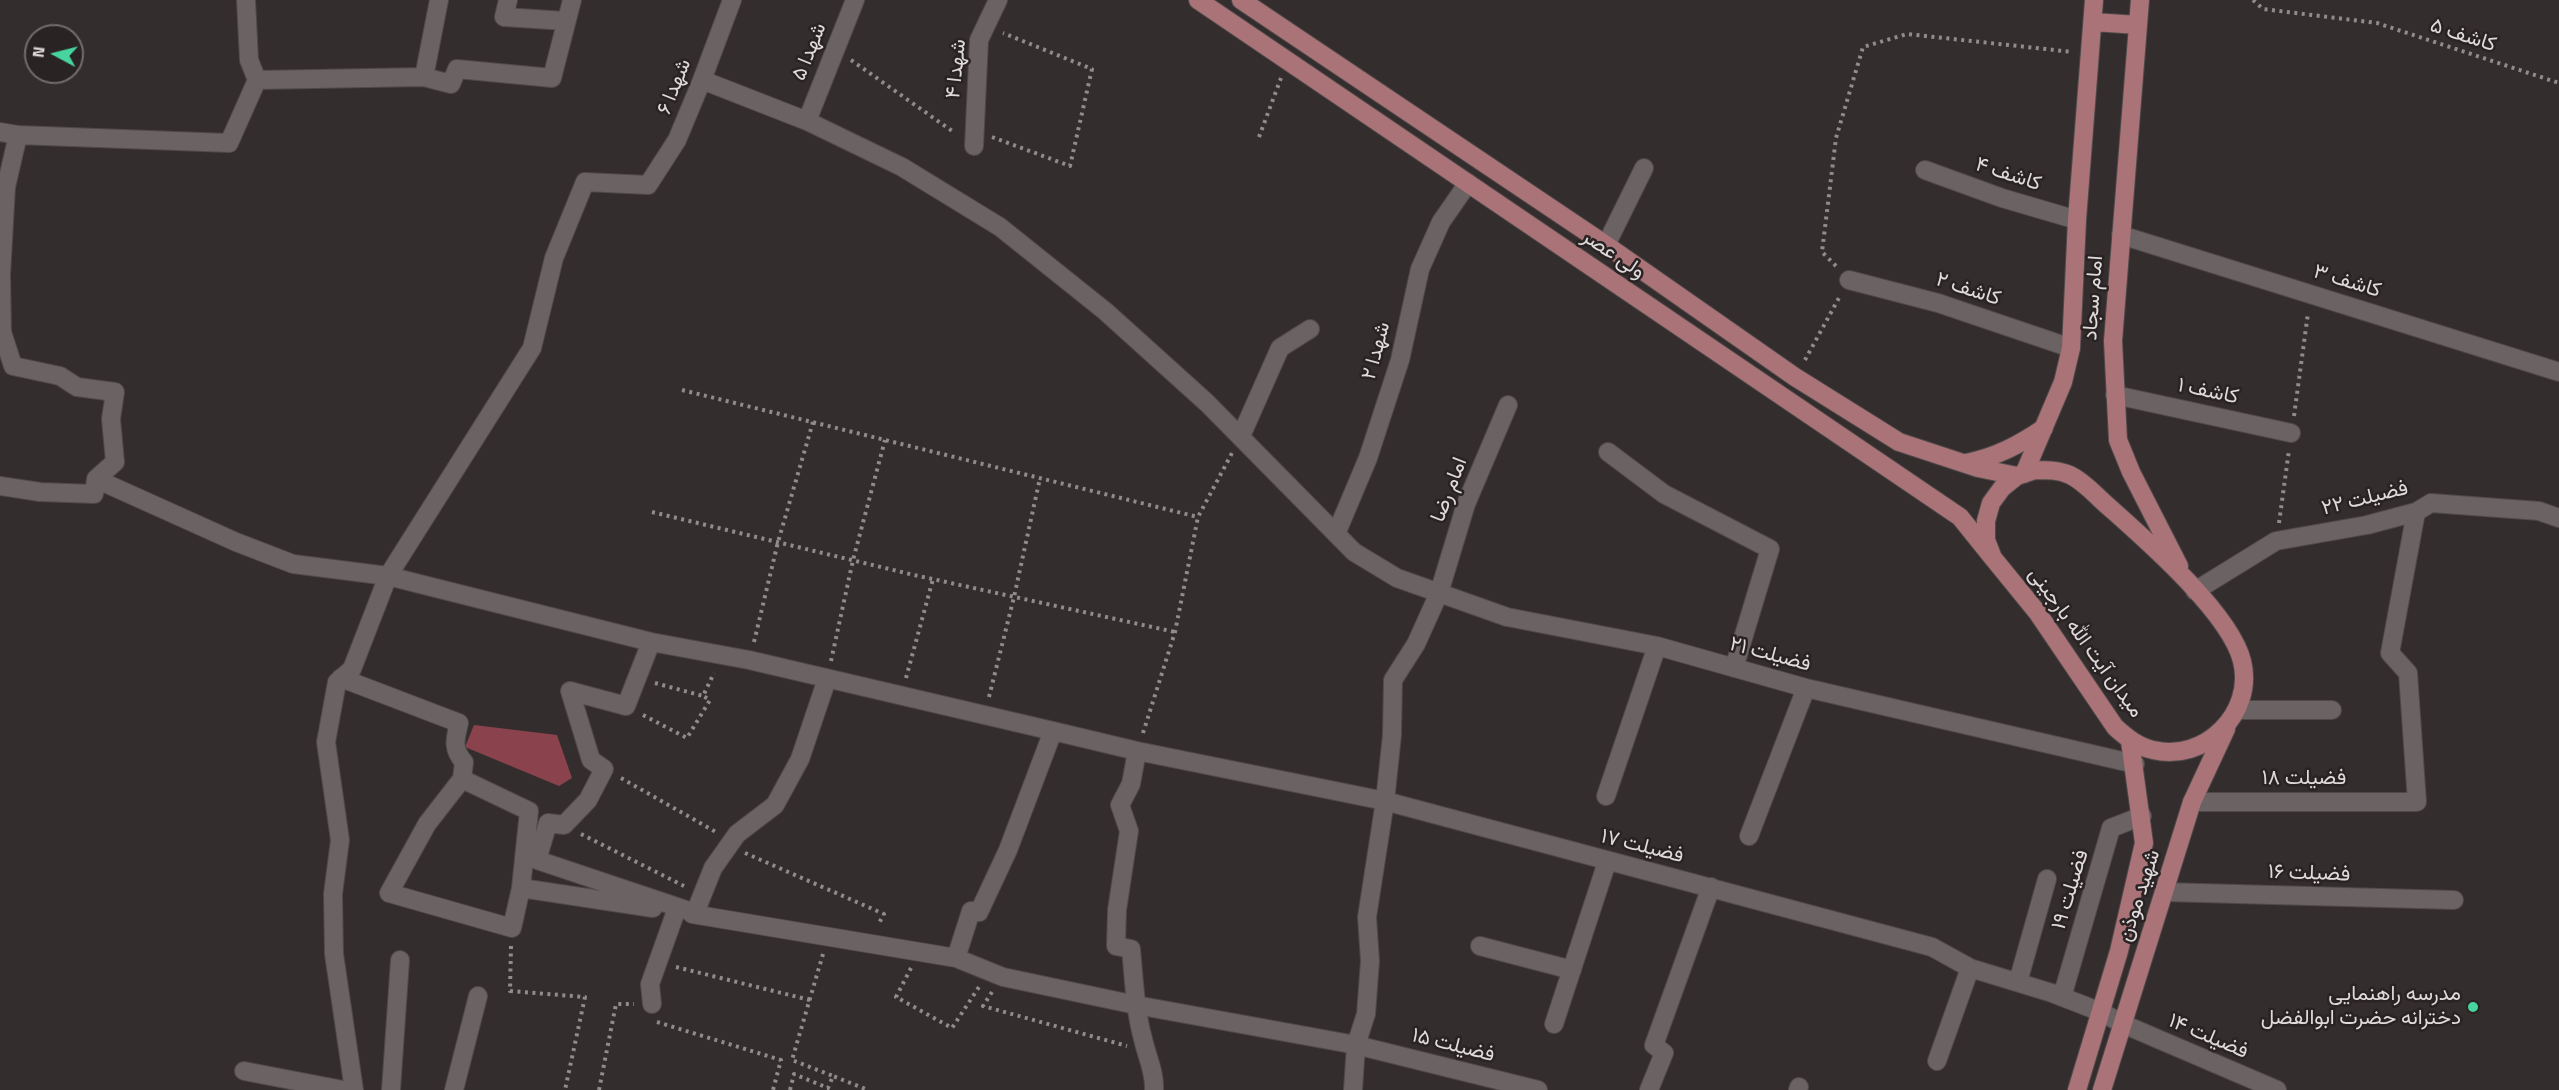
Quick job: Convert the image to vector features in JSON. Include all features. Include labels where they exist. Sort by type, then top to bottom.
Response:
[{"type":"main road","name":"ولی عصر","points":[[1198,0],[1960,517],[1993,558]]},
{"type":"main road","name":"ولی عصر","points":[[1241,0],[1606,245],[1795,377],[1899,442],[1963,463],[2020,475]]},
{"type":"main road","name":"امام سجاد","points":[[2020,475],[2045,426],[2063,382],[2071,348],[2077,220],[2094,0]]},
{"type":"main road","name":"امام سجاد","points":[[2140,0],[2113,341],[2118,440],[2191,588]]},
{"type":"main road","points":[[2093,22],[2138,25]]},
{"type":"main road","points":[[1468,183],[1482,162]]},
{"type":"main road","points":[[1963,463],[1992,458],[2021,443],[2045,426]]},
{"type":"main road","points":[[2020,475],[2035,470],[2054,470],[2072,476],[2136,531],[2218,616],[2242,661],[2243,687],[2234,715]]},
{"type":"main road","name":"میدان آیت الله بارجینی","points":[[2020,475],[2002,488],[1991,503],[1986,521],[1986,540],[1993,558],[2037,612],[2103,713],[2130,741],[2153,750],[2178,752],[2202,745],[2222,731],[2234,715]]},
{"type":"main road","name":"شهید موذن","points":[[2102,1090],[2192,802],[2234,715]]},
{"type":"main road","name":"شهید موذن","points":[[2077,1090],[2119,951],[2144,843],[2135,764],[2130,741]]},
{"type":"street","points":[[0,486],[40,492],[94,494],[96,479],[115,462],[111,419],[115,392],[77,387],[60,376],[13,366],[2,332],[1,275],[9,134],[229,143],[257,80],[249,60],[246,0]]},
{"type":"street","points":[[424,77],[439,0]]},
{"type":"street","points":[[508,0],[504,17],[566,21]]},
{"type":"street","points":[[257,80],[424,77],[451,84],[457,69],[552,78],[572,0]]},
{"type":"street","name":"شهدا ۶","points":[[388,576],[532,348],[554,258],[585,182],[648,184],[677,140],[732,0]]},
{"type":"street","name":"شهدا ۵","points":[[807,121],[855,0]]},
{"type":"street","name":"شهدا ۴","points":[[974,139],[979,40],[998,0]]},
{"type":"street","name":"فضیلت ۲۱","points":[[702,80],[807,121],[902,167],[1000,228],[1105,311],[1241,436],[1354,552],[1398,578],[1507,617],[1657,646],[1806,688],[2135,764]]},
{"type":"street","points":[[1606,245],[1644,168]]},
{"type":"street","name":"کاشف ۴","points":[[1925,170],[2002,198],[2077,220]]},
{"type":"street","name":"شهدا ۲","points":[[1336,534],[1368,458],[1400,360],[1420,268],[1441,222],[1468,183]]},
{"type":"street","name":"کاشف ۳","points":[[2121,235],[2559,372]]},
{"type":"street","name":"کاشف ۲","points":[[1849,280],[1938,303],[2071,348]]},
{"type":"street","points":[[1241,436],[1280,348],[1310,329]]},
{"type":"street","name":"کاشف ۱","points":[[2115,395],[2291,433]]},
{"type":"street","name":"امام رضا","points":[[1353,1090],[1356,1045],[1366,1014],[1370,961],[1367,917],[1385,801],[1392,735],[1393,680],[1416,644],[1439,593],[1466,504],[1508,405]]},
{"type":"street","points":[[1608,452],[1664,494],[1770,549],[1734,668]]},
{"type":"street","name":"فضیلت ۱۷","points":[[96,479],[236,542],[293,564],[388,576],[651,642],[749,660],[1137,751],[1385,801],[1932,947],[1970,968],[2062,997],[2101,1012],[2123,1024]]},
{"type":"street","name":"فضیلت ۲۲","points":[[2191,588],[2276,541],[2367,525],[2416,512],[2431,503],[2539,511],[2559,518]]},
{"type":"street","name":"فضیلت ۱۸","points":[[2192,802],[2417,802],[2408,673],[2390,653],[2416,512]]},
{"type":"street","points":[[354,1090],[334,954],[333,894],[340,840],[326,742],[337,682],[352,669],[388,576]]},
{"type":"street","points":[[651,642],[626,706],[570,691],[591,760],[604,769],[588,800],[564,825],[548,823],[537,860],[694,909]]},
{"type":"street","points":[[1606,796],[1657,646]]},
{"type":"street","points":[[341,678],[459,723],[454,744],[458,755],[464,762],[462,779],[427,824],[389,893],[512,928],[521,888],[529,812],[462,779]]},
{"type":"street","points":[[652,1004],[650,984],[657,962],[694,909],[713,868],[737,834],[775,805],[800,759],[827,679]]},
{"type":"street","points":[[1749,836],[1806,688]]},
{"type":"street","points":[[2234,715],[2332,710]]},
{"type":"street","points":[[956,958],[971,911],[979,912],[1008,850],[1053,731]]},
{"type":"street","points":[[1137,751],[1131,784],[1120,805],[1129,831],[1117,910],[1116,946],[1131,949],[1136,1005],[1143,1040],[1155,1077],[1154,1090]]},
{"type":"street","name":"فضیلت ۱۹","points":[[2062,997],[2111,828],[2142,816]]},
{"type":"street","points":[[1554,1024],[1607,862]]},
{"type":"street","points":[[2018,982],[2047,879]]},
{"type":"street","points":[[1649,1090],[1664,1053],[1654,1045],[1711,887]]},
{"type":"street","points":[[521,888],[694,909]]},
{"type":"street","name":"فضیلت ۱۶","points":[[2164,892],[2454,900]]},
{"type":"street","name":"فضیلت ۱۵","points":[[694,909],[828,936],[956,958],[996,974],[1136,1005],[1356,1045],[1538,1090]]},
{"type":"street","points":[[1480,946],[1572,970]]},
{"type":"street","points":[[391,1090],[399,960]]},
{"type":"street","points":[[1937,1060],[1970,968]]},
{"type":"street","points":[[454,1090],[478,996]]},
{"type":"street","name":"فضیلت ۱۴","points":[[2123,1024],[2277,1090]]},
{"type":"street","points":[[244,1071],[343,1090]]},
{"type":"path","name":"کاشف ۵","points":[[2253,0],[2263,9],[2377,23],[2559,82]]},
{"type":"path","points":[[836,50],[974,139],[1070,166],[1092,69],[986,26]]},
{"type":"path","points":[[1795,377],[1849,280],[1822,252],[1836,138],[1863,47],[1907,34],[2091,54]]},
{"type":"path","points":[[1259,136],[1288,60]]},
{"type":"path","points":[[682,390],[1198,517]]},
{"type":"path","points":[[749,660],[778,542],[813,422]]},
{"type":"path","points":[[1137,751],[1175,632],[1198,517],[1241,436]]},
{"type":"path","points":[[827,679],[853,560],[885,440]]},
{"type":"path","points":[[984,715],[1014,597],[1040,478]]},
{"type":"path","points":[[652,512],[933,579],[1175,632]]},
{"type":"path","points":[[901,696],[933,579]]},
{"type":"path","points":[[703,696],[723,655]]},
{"type":"path","points":[[626,706],[687,738],[710,700],[703,696],[637,679]]},
{"type":"path","points":[[604,769],[730,844],[884,914],[868,943]]},
{"type":"path","points":[[564,825],[694,909]]},
{"type":"path","points":[[512,928],[510,991],[585,997],[564,1090]]},
{"type":"path","points":[[828,936],[792,1060],[868,1090]]},
{"type":"path","points":[[919,952],[896,997],[952,1028],[996,974]]},
{"type":"path","points":[[657,962],[810,1000]]},
{"type":"path","points":[[996,974],[983,1006],[1136,1049]]},
{"type":"path","points":[[599,1090],[616,1004],[652,1004],[657,1022],[782,1060],[773,1090]]},
{"type":"path","points":[[790,1090],[794,1074],[828,1088],[833,1077]]},
{"type":"building","points":[[474,725],[557,735],[572,778],[559,786],[465,747]]},
{"type":"place","name":"مدرسه راهنمایی دخترانه حضرت ابوالفضل","points":[[2473,1007]]}]
